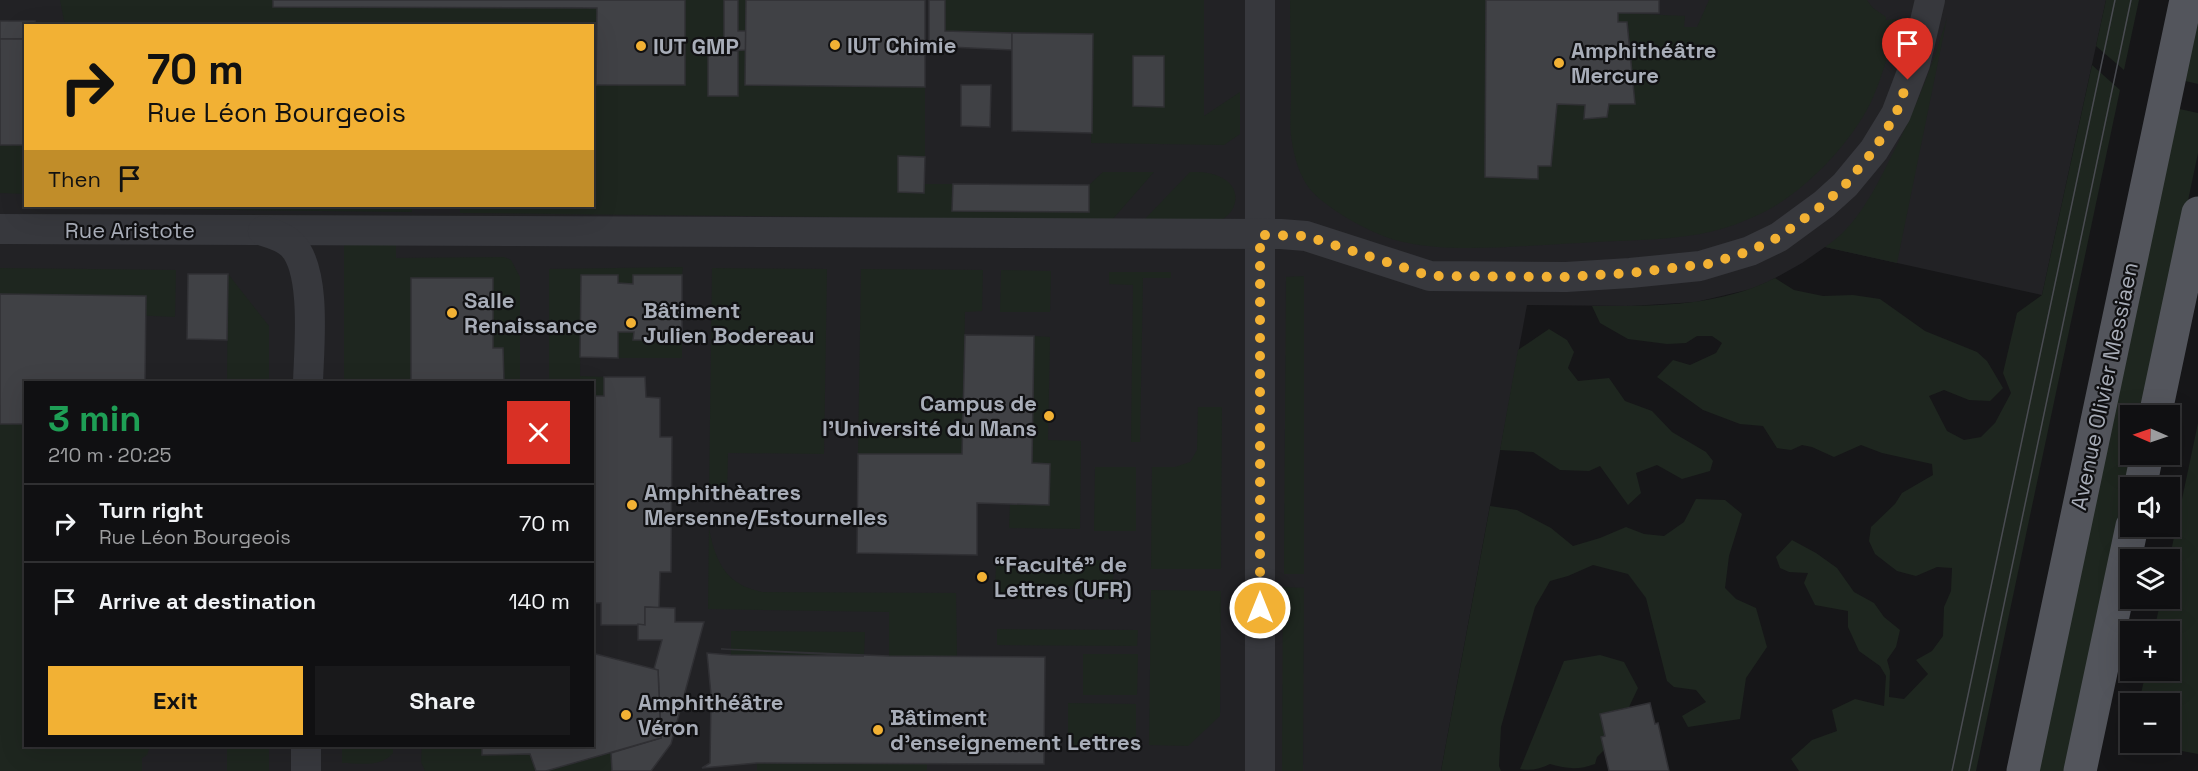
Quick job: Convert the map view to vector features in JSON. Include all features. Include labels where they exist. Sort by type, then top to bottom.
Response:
[{"type":"main road","name":"Avenue Olivier Messiaen","points":[[2023,771],[2186,0]]},
{"type":"main road","points":[[2157,405],[2198,213]]},
{"type":"main road","points":[[2080,771],[2130,537]]},
{"type":"street","points":[[1260,0],[1271,235],[1260,771]]},
{"type":"street","name":"Rue Aristote","points":[[0,229],[1271,235],[1306,236],[1430,276],[1566,277],[1641,272],[1708,264],[1750,251],[1799,224],[1845,185],[1874,150],[1896,114],[1915,64],[1930,0]]},
{"type":"street","points":[[260,231],[276,235],[292,245],[303,261],[309,297],[308,381]]},
{"type":"street","points":[[306,747],[306,771]]},
{"type":"shaded area","name":"Campus de l'Université du Mans","points":[[0,0],[2106,0],[2042,295],[1825,247],[1768,282],[1751,289],[1696,302],[1631,306],[1527,305],[1441,771],[0,771]]},
{"type":"shaded area","points":[[60,0],[273,0],[273,7],[597,8],[685,85],[685,0],[724,0],[724,51],[708,51],[708,96],[738,96],[738,51],[746,50],[746,85],[925,87],[925,184],[953,184],[952,211],[1089,212],[1089,185],[1103,172],[1154,172],[1112,220],[460,213],[460,207],[594,207],[594,24],[65,24]]},
{"type":"shaded area","points":[[738,0],[746,0],[746,31],[738,31]]},
{"type":"shaded area","points":[[945,0],[1204,0],[1204,116],[1240,92],[1240,134],[1224,145],[1091,143],[1093,34],[945,31]]},
{"type":"shaded area","points":[[1290,0],[1486,0],[1485,177],[1537,179],[1538,166],[1551,166],[1557,104],[1585,105],[1585,119],[1607,117],[1609,104],[1635,103],[1628,23],[1618,22],[1618,13],[1685,16],[1684,27],[1697,27],[1709,0],[1867,0],[1873,8],[1886,17],[1886,20],[1897,19],[1875,92],[1852,133],[1813,177],[1768,210],[1726,228],[1685,236],[1462,248],[1416,245],[1385,237],[1361,226],[1326,204],[1309,188],[1298,166],[1291,136]]},
{"type":"shaded area","points":[[2106,0],[2139,0],[2124,70],[2096,46]]},
{"type":"shaded area","points":[[2198,0],[2198,84],[2181,80]]},
{"type":"shaded area","points":[[1947,18],[1897,263],[1825,247],[1855,219],[1899,142],[1929,72]]},
{"type":"shaded area","points":[[2092,65],[2120,90],[1976,771],[1799,771],[1791,759],[1812,740],[1837,731],[1832,710],[1855,699],[1884,706],[1886,676],[1880,666],[1859,651],[1848,627],[1848,611],[1815,605],[1804,583],[1808,573],[1789,572],[1780,568],[1776,557],[1792,540],[1816,553],[1837,568],[1854,592],[1874,603],[1884,617],[1900,630],[1896,647],[1887,660],[1890,671],[1889,697],[1904,699],[1928,674],[1916,660],[1932,651],[1943,636],[1944,607],[1951,591],[1952,568],[1937,567],[1916,576],[1897,571],[1875,554],[1869,541],[1871,527],[1895,504],[1902,493],[1933,475],[1932,464],[1882,453],[1861,445],[1834,457],[1802,445],[1791,450],[1777,448],[1763,426],[1740,424],[1703,410],[1657,377],[1673,360],[1690,365],[1716,353],[1722,343],[1712,336],[1697,336],[1686,343],[1667,344],[1628,339],[1600,323],[1592,306],[1662,305],[1709,300],[1754,288],[1775,278],[1794,290],[1823,296],[1853,295],[1880,299],[1925,331],[1977,352],[1987,361],[2003,388],[1990,401],[1969,400],[1944,390],[1929,396],[1947,431],[1964,440],[1981,437],[1995,423],[2011,393],[2003,373],[2017,313],[2042,295]]},
{"type":"shaded area","points":[[2175,108],[2198,113],[2198,153],[2145,405],[2120,405],[2120,465],[2133,465],[2130,477],[2120,477],[2120,526],[2068,771],[2034,771]]},
{"type":"shaded area","points":[[0,145],[24,145],[24,194],[0,193]]},
{"type":"shaded area","points":[[1190,172],[1212,174],[1229,183],[1236,199],[1228,215],[1223,219],[1144,220]]},
{"type":"shaded area","points":[[412,207],[412,212],[62,208]]},
{"type":"shaded area","points":[[396,241],[396,258],[504,257],[511,260],[520,277],[520,381],[504,381],[503,348],[493,348],[492,278],[411,278],[411,381],[344,381],[344,242]]},
{"type":"shaded area","points":[[683,267],[682,275],[633,275],[633,284],[618,283],[618,275],[581,275],[580,376],[604,377],[604,396],[594,396],[594,381],[549,381],[549,269]]},
{"type":"shaded area","points":[[0,268],[176,270],[175,317],[0,309]]},
{"type":"shaded area","points":[[712,268],[827,269],[824,454],[728,453],[727,495],[709,495]]},
{"type":"shaded area","points":[[861,269],[983,270],[982,311],[965,312],[962,454],[858,454]]},
{"type":"shaded area","points":[[1001,270],[1051,271],[1050,312],[1000,312]]},
{"type":"shaded area","points":[[1109,272],[1171,272],[1171,278],[1143,278],[1140,442],[1131,442],[1133,285],[1109,284]]},
{"type":"shaded area","points":[[228,274],[269,326],[269,381],[227,381]]},
{"type":"shaded area","points":[[1304,276],[1304,574],[1284,574],[1286,277]]},
{"type":"shaded area","points":[[1549,329],[1567,340],[1574,352],[1568,368],[1578,381],[1609,378],[1625,401],[1652,411],[1672,432],[1706,452],[1713,461],[1710,471],[1682,479],[1657,465],[1636,473],[1641,493],[1628,505],[1600,466],[1589,471],[1560,470],[1533,452],[1500,450],[1518,350]]},
{"type":"shaded area","points":[[618,332],[634,332],[633,339],[682,340],[682,358],[618,358]]},
{"type":"shaded area","points":[[1034,336],[1050,337],[1048,440],[1081,441],[1080,529],[1009,528],[1010,504],[1048,505],[1032,463]]},
{"type":"shaded area","points":[[1198,407],[1222,407],[1221,569],[1151,569],[1152,467],[1175,467],[1190,462],[1197,450]]},
{"type":"shaded area","points":[[2198,423],[2198,754],[2180,751],[2180,693],[2141,693],[2144,681],[2180,681],[2180,621],[2156,621],[2159,609],[2180,609],[2180,549],[2172,549],[2174,537],[2180,537],[2180,509]]},
{"type":"shaded area","points":[[0,424],[24,424],[24,747],[150,747],[147,755],[142,758],[142,771],[0,771]]},
{"type":"shaded area","points":[[1095,467],[1136,467],[1136,531],[1094,531]]},
{"type":"shaded area","points":[[1696,499],[1725,500],[1742,514],[1729,556],[1725,588],[1736,599],[1756,608],[1767,647],[1746,678],[1740,719],[1688,727],[1682,716],[1706,702],[1696,690],[1674,687],[1667,681],[1646,598],[1628,574],[1593,565],[1550,581],[1535,607],[1501,727],[1499,766],[1501,771],[1441,771],[1490,506],[1517,510],[1551,528],[1573,546],[1626,527],[1644,534],[1664,536],[1684,522]]},
{"type":"shaded area","points":[[709,527],[712,543],[722,567],[742,585],[762,592],[956,593],[957,656],[889,656],[889,612],[708,609]]},
{"type":"shaded area","points":[[1003,558],[1021,559],[1034,573],[1071,573],[1085,560],[1104,561],[1112,566],[1113,570],[1112,595],[1110,599],[1084,600],[1072,586],[1034,586],[1021,599],[998,597],[995,592],[996,565]]},
{"type":"shaded area","points":[[1283,587],[1304,588],[1303,771],[1282,771]]},
{"type":"shaded area","points":[[1151,590],[1221,591],[1220,716],[1188,746],[1149,745]]},
{"type":"shaded area","points":[[997,629],[1138,630],[1137,646],[997,645]]},
{"type":"shaded area","points":[[731,631],[865,632],[864,656],[731,655]]},
{"type":"shaded area","points":[[1083,654],[1138,654],[1137,695],[1083,695]]},
{"type":"shaded area","points":[[1600,655],[1624,662],[1638,688],[1629,707],[1600,714],[1605,736],[1604,750],[1597,757],[1595,764],[1573,768],[1550,764],[1535,769],[1520,769],[1564,661]]},
{"type":"shaded area","points":[[1068,703],[1136,704],[1136,748],[1068,747]]},
{"type":"shaded area","points":[[227,747],[269,747],[269,771],[227,771]]},
{"type":"shaded area","points":[[342,747],[393,747],[393,753],[388,758],[376,763],[342,763]]},
{"type":"shaded area","points":[[422,747],[482,747],[482,755],[530,754],[536,771],[425,771],[421,762]]},
{"type":"shaded area","points":[[611,753],[612,771],[546,771]]},
{"type":"shaded area","points":[[757,763],[927,764],[927,771],[757,771]]},
{"type":"building","name":"IUT GMP","points":[[273,0],[685,0],[685,85],[596,85],[597,8],[273,7]]},
{"type":"building","points":[[724,0],[738,0],[738,31],[746,31],[746,50],[724,51]]},
{"type":"building","name":"IUT Chimie","points":[[746,0],[925,0],[925,87],[745,85]]},
{"type":"building","points":[[929,0],[945,0],[945,31],[1012,33],[1012,50],[929,46]]},
{"type":"building","name":"Amphithéâtre Mercure","points":[[1486,0],[1659,0],[1659,13],[1618,13],[1618,22],[1627,22],[1635,104],[1609,104],[1607,117],[1584,119],[1585,105],[1557,104],[1551,166],[1538,166],[1538,179],[1485,177]]},
{"type":"building","points":[[0,21],[35,21],[35,24],[24,24],[24,39],[0,39]]},
{"type":"building","points":[[1012,33],[1093,34],[1092,133],[1012,131]]},
{"type":"building","points":[[0,39],[24,39],[24,145],[0,145]]},
{"type":"building","points":[[708,51],[738,51],[738,96],[708,96]]},
{"type":"building","points":[[1133,56],[1164,56],[1164,107],[1133,106]]},
{"type":"building","points":[[961,85],[991,85],[990,127],[961,126]]},
{"type":"building","points":[[898,156],[925,157],[924,193],[898,192]]},
{"type":"building","points":[[953,184],[1089,185],[1089,212],[952,211]]},
{"type":"building","points":[[188,274],[228,274],[227,340],[187,339]]},
{"type":"building","name":"Bâtiment Julien Bodereau","points":[[581,275],[618,275],[618,283],[633,284],[633,275],[682,275],[682,340],[633,340],[634,332],[618,332],[618,358],[580,357]]},
{"type":"building","name":"Salle Renaissance","points":[[411,278],[493,278],[493,348],[503,348],[504,381],[411,381]]},
{"type":"building","points":[[0,294],[146,296],[145,381],[24,381],[24,424],[0,424]]},
{"type":"building","points":[[965,335],[1034,336],[1032,463],[1050,464],[1049,505],[977,503],[977,555],[857,553],[858,454],[962,454]]},
{"type":"building","name":"Amphithèatres Mersenne/Estournelles","points":[[604,377],[645,377],[646,397],[660,398],[660,437],[672,437],[671,572],[660,572],[659,608],[645,607],[645,625],[601,625],[601,603],[594,603],[594,396],[604,396]]},
{"type":"building","points":[[645,607],[675,608],[675,622],[704,622],[671,744],[651,771],[612,771],[611,753],[661,738],[658,670],[654,669],[662,640],[638,640],[638,624],[645,625]]},
{"type":"building","name":"Bâtiment d'enseignement Lettres","points":[[721,649],[889,656],[1045,657],[1044,764],[757,763],[702,768],[710,763],[711,695],[707,653],[864,656]]},
{"type":"building","name":"Amphithéâtre Véron","points":[[594,654],[658,670],[661,738],[546,771],[536,771],[530,754],[482,755],[482,747],[594,747]]},
{"type":"building","points":[[1650,703],[1655,724],[1658,723],[1669,771],[1609,771],[1601,737],[1605,736],[1600,714]]},
{"type":"tram line","points":[[1952,771],[2115,0]]},
{"type":"tram line","points":[[1969,771],[2131,0]]},
{"type":"place","name":"IUT Chimie","points":[[835,45]]},
{"type":"place","name":"IUT GMP","points":[[641,46]]},
{"type":"place","name":"Amphithéâtre Mercure","points":[[1559,63]]},
{"type":"place","name":"Salle Renaissance","points":[[452,313]]},
{"type":"place","name":"Bâtiment Julien Bodereau","points":[[631,323]]},
{"type":"place","name":"Campus de l'Université du Mans","points":[[1049,416]]},
{"type":"place","name":"Amphithèatres Mersenne/Estournelles","points":[[632,505]]},
{"type":"place","name":"“Faculté” de Lettres (UFR)","points":[[982,577]]},
{"type":"place","name":"Amphithéâtre Véron","points":[[626,715]]},
{"type":"place","name":"Bâtiment d'enseignement Lettres","points":[[878,730]]},
{"type":"route","points":[[1260,608],[1260,235],[1306,236],[1430,276],[1566,277],[1700,266],[1750,251],[1779,237],[1824,204],[1845,185],[1874,150],[1896,114],[1908,80]]}]
